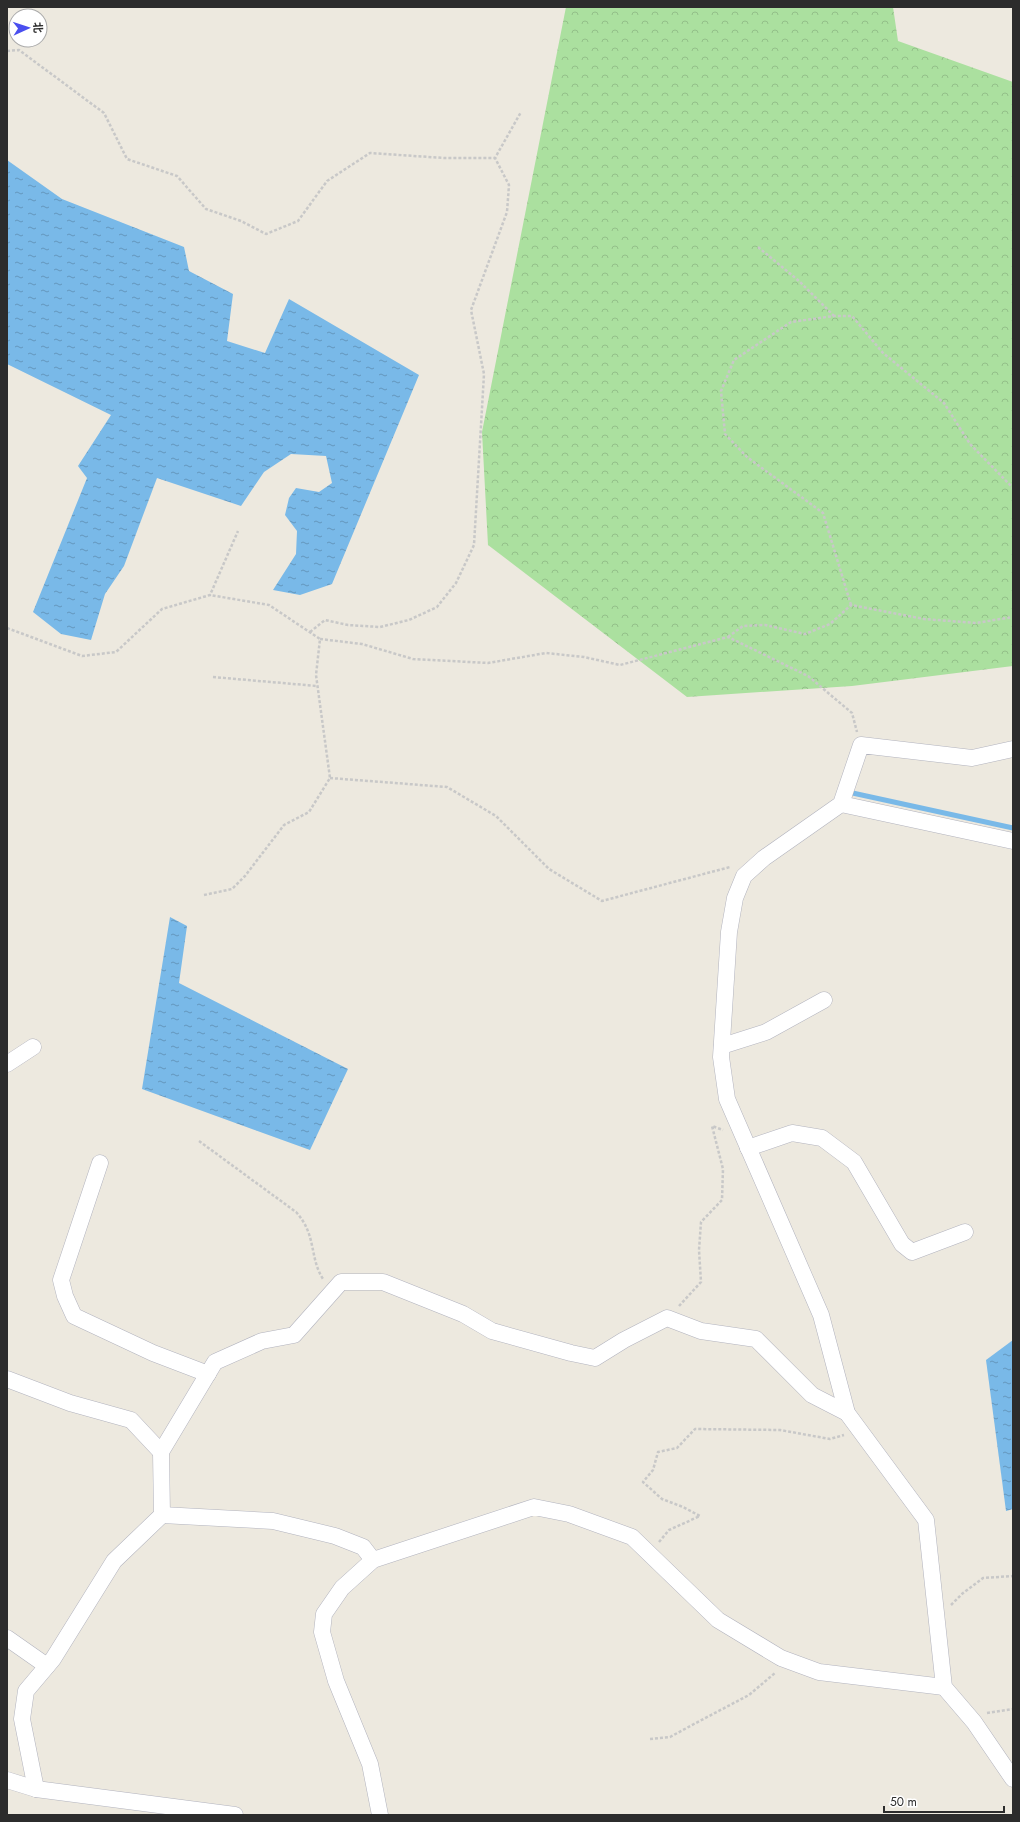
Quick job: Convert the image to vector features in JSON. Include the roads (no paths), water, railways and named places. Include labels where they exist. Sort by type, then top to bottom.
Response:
[{"type":"lane","points":[[1013,749],[972,758],[861,746],[841,804],[764,858],[744,876],[735,898],[729,932],[721,1057],[726,1099],[821,1315],[851,1418],[926,1520],[944,1687],[969,1716],[1013,1779]]},
{"type":"lane","points":[[841,804],[1013,841]]},
{"type":"lane","points":[[722,1046],[766,1032],[824,1000]]},
{"type":"lane","points":[[7,1064],[33,1047]]},
{"type":"lane","points":[[746,1143],[792,1133],[822,1138],[854,1162],[902,1244],[912,1252],[965,1232]]},
{"type":"lane","points":[[100,1163],[61,1280],[65,1296],[74,1316],[153,1353],[208,1374]]},
{"type":"lane","points":[[162,1515],[161,1452],[215,1362],[262,1341],[294,1335],[341,1282],[383,1282],[463,1314],[492,1331],[571,1353],[595,1358],[624,1340],[667,1318],[701,1331],[756,1339],[812,1395],[851,1418]]},
{"type":"lane","points":[[7,1379],[70,1403],[131,1420],[161,1452]]},
{"type":"lane","points":[[380,1815],[370,1764],[336,1681],[322,1632],[324,1614],[342,1588],[373,1560],[534,1507],[569,1514],[632,1537],[718,1620],[789,1661],[819,1672],[944,1687]]},
{"type":"lane","points":[[36,1789],[22,1719],[26,1691],[47,1666],[114,1561],[162,1515],[273,1521],[335,1536],[363,1547],[373,1560]]},
{"type":"lane","points":[[7,1638],[47,1666]]},
{"type":"lane","points":[[7,1780],[36,1789],[235,1815]]},
{"type":"water","points":[[7,160],[62,199],[184,247],[189,271],[233,294],[227,341],[265,353],[289,299],[419,375],[332,584],[300,595],[273,590],[296,554],[297,531],[285,515],[289,498],[296,488],[319,492],[332,483],[326,456],[291,454],[264,472],[241,506],[157,478],[124,566],[105,594],[91,640],[61,634],[33,612],[87,478],[78,466],[111,415],[7,364]]},
{"type":"water","points":[[170,917],[187,926],[179,983],[348,1069],[310,1150],[142,1089]]},
{"type":"water","points":[[1013,1340],[1013,1509],[1006,1511],[986,1360]]},
{"type":"waterway","points":[[848,792],[1013,828]]}]
